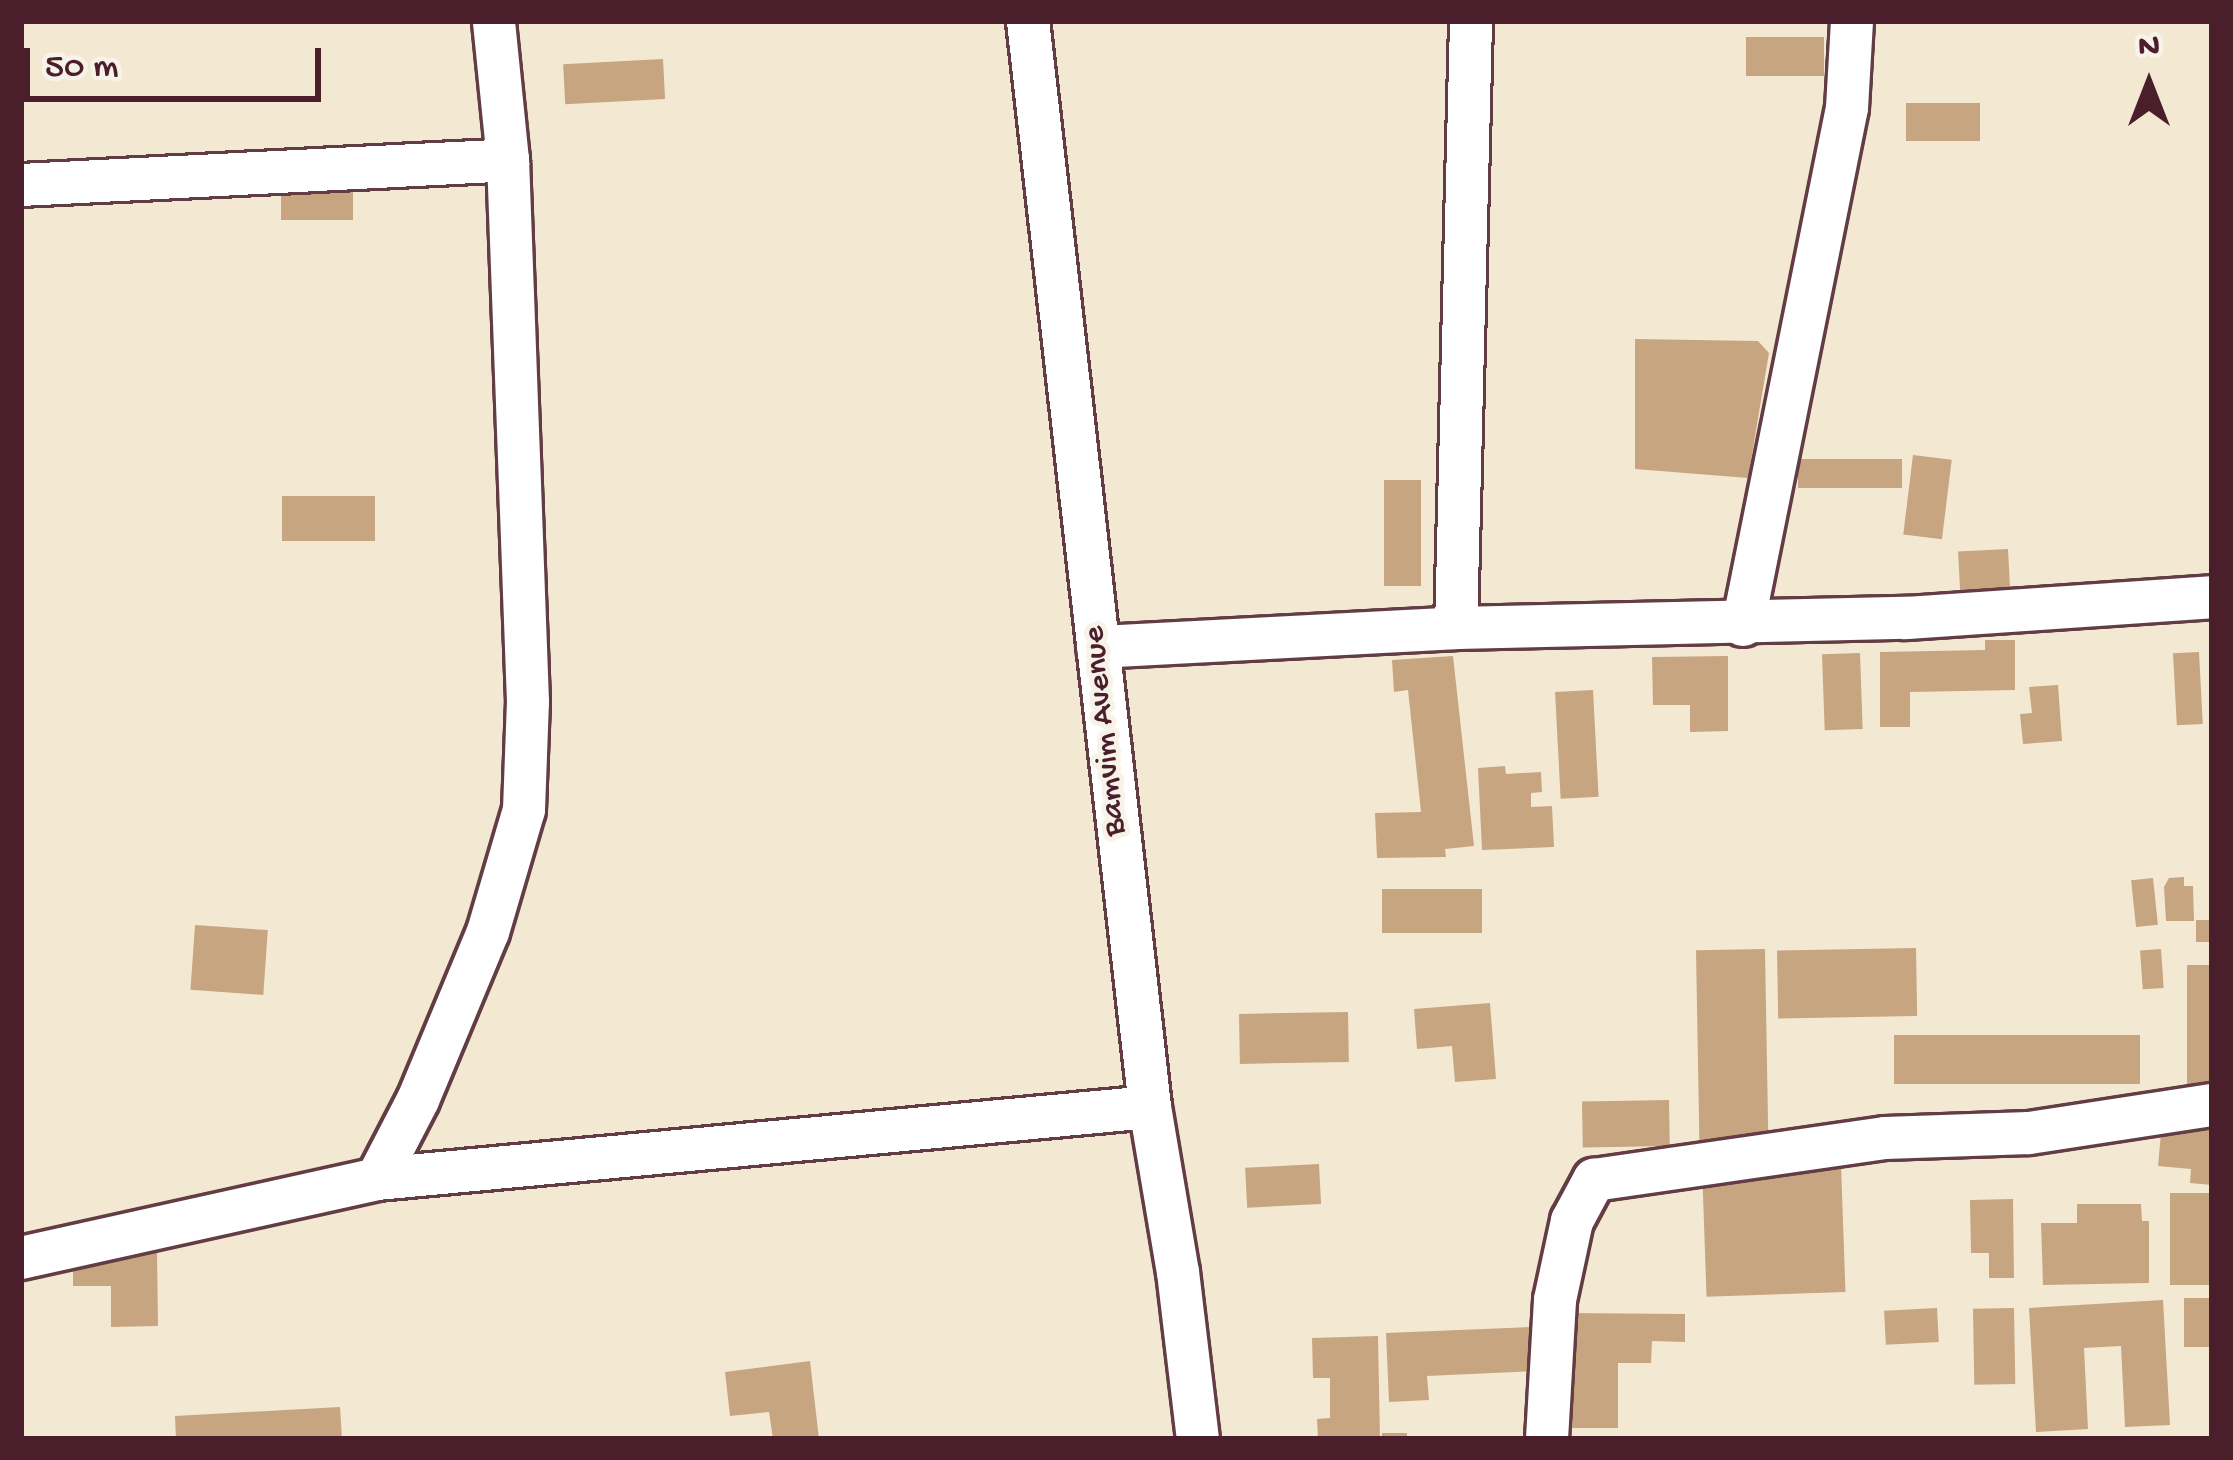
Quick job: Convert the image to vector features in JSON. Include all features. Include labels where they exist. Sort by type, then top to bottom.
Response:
[{"type":"street","points":[[377,1179],[418,1100],[488,932],[524,809],[528,701],[508,160],[494,21]]},
{"type":"street","name":"Bamvim Avenue","points":[[1028,21],[1150,1107],[1178,1272],[1198,1439]]},
{"type":"street","points":[[1456,628],[1471,21]]},
{"type":"street","points":[[1743,625],[1847,108],[1852,21]]},
{"type":"street","points":[[21,184],[508,160]]},
{"type":"street","points":[[1098,646],[1456,628],[1743,625],[2212,597]]},
{"type":"street","points":[[1547,1439],[1555,1300],[1571,1221],[1594,1180],[1862,1141],[2029,1133],[2212,1105]]},
{"type":"street","points":[[21,1258],[377,1179],[1150,1107]]},
{"type":"building","points":[[1746,37],[1824,37],[1824,76],[1746,76]]},
{"type":"building","points":[[663,59],[665,99],[565,104],[563,64]]},
{"type":"building","points":[[1906,103],[1980,103],[1980,141],[1906,141]]},
{"type":"building","points":[[281,180],[353,180],[353,220],[281,220]]},
{"type":"building","points":[[1635,339],[1758,341],[1769,353],[1748,478],[1635,469]]},
{"type":"building","points":[[1913,455],[1952,460],[1942,539],[1903,534]]},
{"type":"building","points":[[1798,459],[1902,459],[1902,488],[1798,488]]},
{"type":"building","points":[[1384,480],[1421,480],[1421,586],[1384,586]]},
{"type":"building","points":[[282,496],[375,496],[375,541],[282,541]]},
{"type":"building","points":[[2008,549],[2010,594],[1960,597],[1958,552]]},
{"type":"building","points":[[1985,640],[2015,640],[2015,690],[1910,692],[1910,727],[1880,727],[1880,652],[1985,650]]},
{"type":"building","points":[[2199,652],[2203,724],[2177,725],[2173,653]]},
{"type":"building","points":[[1860,653],[1863,729],[1825,730],[1822,654]]},
{"type":"building","points":[[1453,656],[1474,846],[1445,849],[1446,857],[1377,858],[1375,813],[1421,812],[1408,690],[1394,692],[1392,660]]},
{"type":"building","points":[[1728,656],[1728,731],[1690,732],[1690,705],[1653,705],[1652,657]]},
{"type":"building","points":[[2058,685],[2062,741],[2023,744],[2020,714],[2032,713],[2029,687]]},
{"type":"building","points":[[1593,690],[1599,797],[1561,799],[1555,692]]},
{"type":"building","points":[[1505,766],[1506,774],[1541,772],[1542,792],[1531,793],[1531,807],[1552,806],[1554,847],[1482,850],[1478,768]]},
{"type":"building","points":[[2184,877],[2184,886],[2193,886],[2194,921],[2166,921],[2164,887],[2169,878]]},
{"type":"building","points":[[2153,878],[2158,925],[2136,927],[2131,880]]},
{"type":"building","points":[[1382,889],[1482,889],[1482,933],[1382,933]]},
{"type":"building","points":[[2196,920],[2212,920],[2212,942],[2196,942]]},
{"type":"building","points":[[195,925],[268,930],[263,995],[190,990]]},
{"type":"building","points":[[1916,948],[1917,1016],[1778,1018],[1777,950]]},
{"type":"building","points":[[1765,949],[1768,1141],[1699,1142],[1696,950]]},
{"type":"building","points":[[2161,949],[2164,988],[2143,989],[2140,950]]},
{"type":"building","points":[[2187,965],[2212,965],[2212,1084],[2187,1084]]},
{"type":"building","points":[[1490,1003],[1496,1079],[1455,1082],[1452,1046],[1417,1049],[1414,1009]]},
{"type":"building","points":[[1348,1012],[1349,1062],[1240,1064],[1239,1014]]},
{"type":"building","points":[[1894,1035],[2140,1035],[2140,1084],[1894,1084]]},
{"type":"building","points":[[1669,1100],[1670,1146],[1583,1148],[1582,1102]]},
{"type":"building","points":[[2162,1122],[2212,1130],[2212,1185],[2190,1183],[2191,1169],[2158,1166]]},
{"type":"building","points":[[1319,1164],[1321,1204],[1247,1208],[1245,1168]]},
{"type":"building","points":[[1841,1164],[1845,1292],[1707,1297],[1702,1169]]},
{"type":"building","points":[[2170,1193],[2212,1193],[2212,1285],[2170,1285]]},
{"type":"building","points":[[2013,1199],[2014,1278],[1989,1278],[1989,1253],[1971,1253],[1970,1200]]},
{"type":"building","points":[[2077,1204],[2141,1204],[2142,1221],[2149,1221],[2149,1283],[2043,1285],[2041,1223],[2077,1223]]},
{"type":"building","points":[[73,1248],[157,1248],[158,1326],[111,1327],[111,1286],[73,1286]]},
{"type":"building","points":[[2184,1298],[2212,1298],[2212,1347],[2184,1347]]},
{"type":"building","points":[[2163,1300],[2170,1425],[2125,1427],[2121,1346],[2084,1348],[2088,1429],[2036,1432],[2029,1308]]},
{"type":"building","points":[[1937,1308],[1939,1342],[1886,1345],[1884,1311]]},
{"type":"building","points":[[2014,1308],[2015,1384],[1974,1385],[1973,1309]]},
{"type":"building","points":[[1565,1313],[1685,1314],[1685,1342],[1652,1341],[1651,1363],[1618,1363],[1618,1428],[1564,1428]]},
{"type":"building","points":[[1533,1327],[1535,1371],[1427,1376],[1429,1400],[1389,1402],[1386,1333]]},
{"type":"building","points":[[1378,1336],[1380,1439],[1318,1439],[1317,1419],[1330,1418],[1330,1378],[1313,1378],[1312,1338]]},
{"type":"building","points":[[810,1361],[819,1439],[773,1439],[769,1412],[730,1416],[725,1372]]},
{"type":"building","points":[[340,1407],[342,1439],[176,1439],[175,1416]]},
{"type":"building","points":[[1382,1433],[1407,1433],[1407,1439],[1382,1439]]}]
